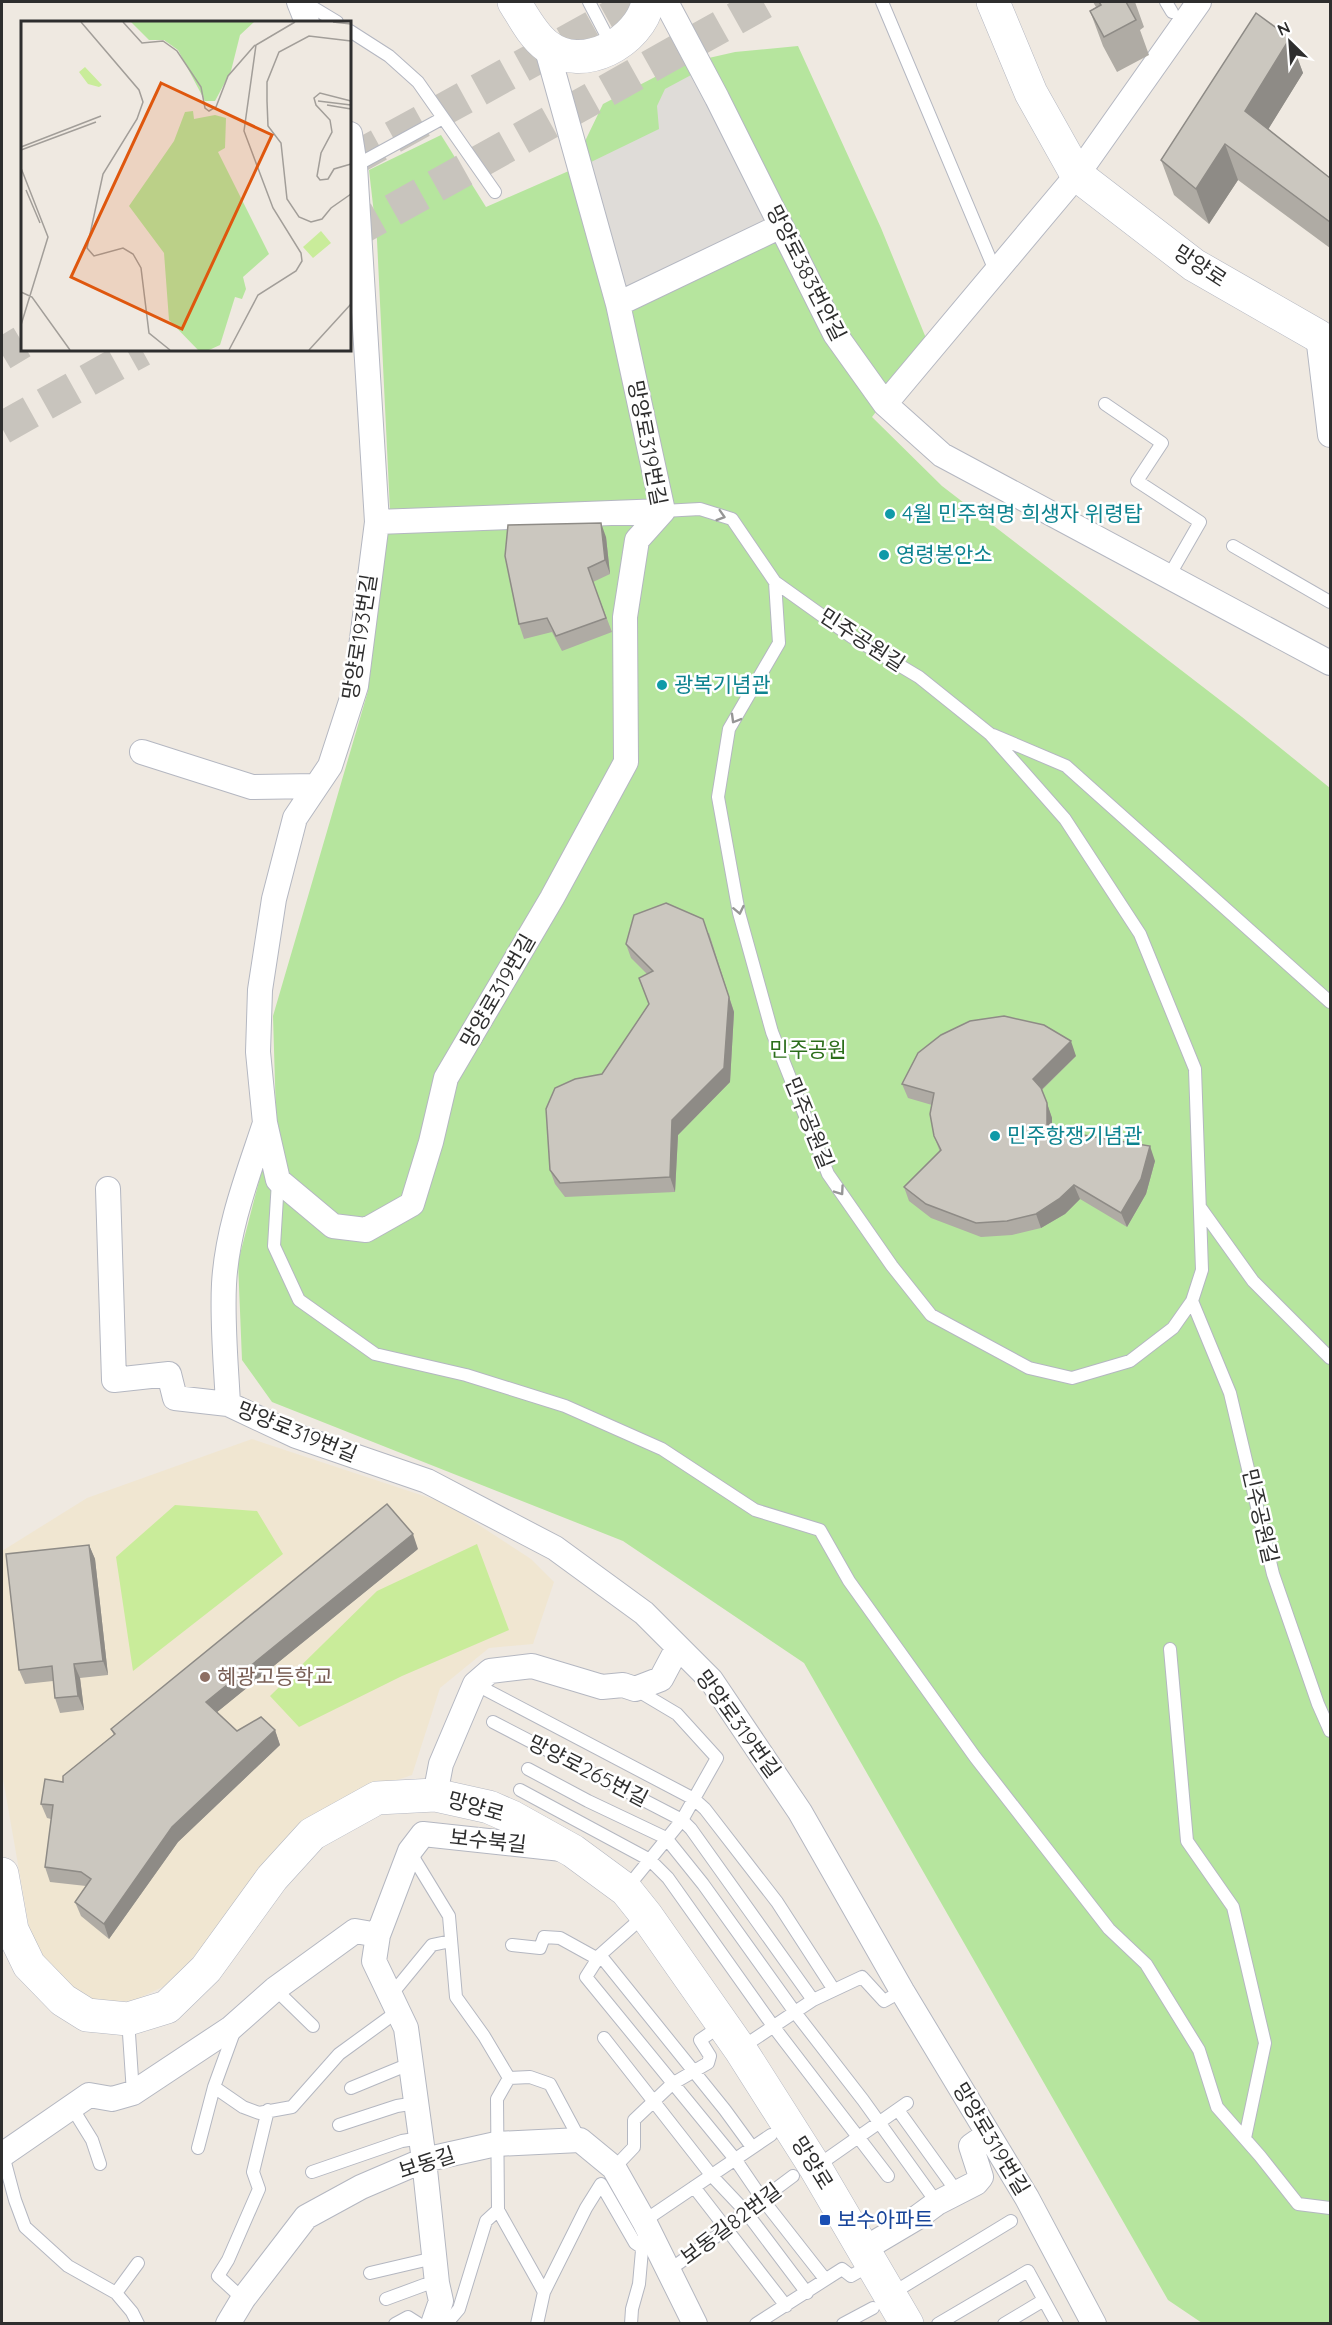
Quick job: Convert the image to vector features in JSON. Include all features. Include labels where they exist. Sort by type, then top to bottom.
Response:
[{"type":"main road","points":[[514,2],[526,22],[546,46],[563,55],[580,57],[613,47],[641,20],[648,2]]},
{"type":"main road","name":"망양로","points":[[993,2],[1031,93],[1077,175],[1194,265],[1324,341]]},
{"type":"main road","name":"망양로","points":[[2,1874],[12,1930],[29,1965],[63,2000],[87,2015],[128,2019],[167,2007],[206,1969],[272,1878],[312,1834],[377,1798],[435,1795],[489,1807],[512,1817],[573,1851],[636,1902],[731,2037],[804,2171],[869,2256],[882,2301],[907,2324]]},
{"type":"street","points":[[299,2],[307,21]]},
{"type":"street","name":"망양로383번안길","points":[[666,2],[717,98],[835,334],[885,404],[942,455],[1330,663]]},
{"type":"street","points":[[885,404],[1077,175],[1199,2]]},
{"type":"street","name":"망양로319번길","points":[[278,1180],[333,1226],[366,1230],[412,1204],[431,1142],[446,1078],[552,898],[626,762],[625,617],[637,540],[663,511],[618,304],[546,46]]},
{"type":"street","name":"망양로193번길","points":[[265,1123],[258,1052],[260,990],[274,899],[294,818],[330,766],[356,686],[377,522],[355,166],[351,140]]},
{"type":"street","points":[[618,304],[781,226]]},
{"type":"street","points":[[1324,341],[1330,435]]},
{"type":"street","points":[[377,522],[663,511]]},
{"type":"street","points":[[142,752],[252,787],[316,786]]},
{"type":"street","points":[[265,1123],[278,1180]]},
{"type":"street","name":"망양로319번길","points":[[265,1123],[233,1221],[224,1282],[228,1404],[296,1436],[427,1481],[555,1548],[644,1613],[711,1680],[800,1812],[902,1991],[1027,2198],[1094,2324]]},
{"type":"street","points":[[108,1189],[114,1380],[169,1374],[175,1398],[228,1404]]},
{"type":"street","points":[[435,1795],[441,1764],[475,1684],[490,1671],[532,1666],[602,1687],[623,1685],[635,1689],[661,1679],[678,1647]]},
{"type":"street","name":"보수북길","points":[[410,1851],[423,1834],[573,1851]]},
{"type":"street","points":[[410,1851],[378,1935],[374,1961],[406,2028],[436,2283],[441,2301],[429,2322]]},
{"type":"street","points":[[2,2155],[89,2095],[112,2099],[133,2093],[231,2028],[275,1989],[355,1931],[378,1935]]},
{"type":"street","points":[[869,2256],[918,2217],[976,2182],[981,2176],[971,2145],[988,2134]]},
{"type":"street","points":[[580,2140],[614,2168],[644,2231],[668,2271],[695,2324]]},
{"type":"street","name":"보동길","points":[[228,2324],[243,2299],[306,2217],[361,2187],[422,2149],[580,2140]]},
{"type":"lane","points":[[304,2],[335,21]]},
{"type":"lane","points":[[589,2],[613,47]]},
{"type":"lane","points":[[882,2],[996,273]]},
{"type":"lane","points":[[351,31],[389,56],[418,82],[495,192]]},
{"type":"lane","points":[[355,166],[443,118]]},
{"type":"lane","points":[[1105,404],[1162,443],[1137,481],[1200,522],[1169,576]]},
{"type":"lane","name":"민주공원길","points":[[663,511],[700,509],[732,519],[775,582],[852,637],[920,677],[990,734],[1065,819],[1140,934],[1195,1069],[1202,1270],[1192,1301],[1173,1328],[1130,1361],[1072,1378],[1029,1368],[931,1316],[892,1266],[828,1174],[772,1032],[739,913],[718,797],[729,729],[779,643],[775,582]]},
{"type":"lane","points":[[1233,546],[1330,602]]},
{"type":"lane","points":[[990,734],[1066,766],[1330,1002]]},
{"type":"lane","points":[[278,1180],[274,1246],[300,1300],[375,1353],[466,1375],[565,1406],[662,1449],[755,1510],[820,1530],[849,1581],[975,1757],[1109,1929],[1146,1964],[1199,2050],[1217,2107],[1298,2204],[1330,2208]]},
{"type":"lane","points":[[1200,1206],[1253,1281],[1330,1358]]},
{"type":"lane","name":"민주공원길","points":[[1192,1301],[1230,1393],[1273,1574],[1318,1704],[1330,1731]]},
{"type":"lane","points":[[1170,1649],[1187,1841],[1233,1907],[1265,2043],[1245,2138]]},
{"type":"lane","name":"망양로265번길","points":[[475,1684],[694,1799],[705,1809],[777,1902],[834,1990]]},
{"type":"lane","points":[[635,1689],[677,1714],[717,1758],[682,1820],[650,1860],[636,1902],[585,1977],[735,2159],[763,2200],[825,2279]]},
{"type":"lane","name":"망양로265번길","points":[[493,1722],[682,1820],[813,2000]]},
{"type":"lane","name":"망양로265번길","points":[[528,1769],[666,1838],[703,1884],[910,2166],[947,2198]]},
{"type":"lane","points":[[520,1790],[650,1860],[668,1878],[773,2026],[888,2176]]},
{"type":"lane","points":[[410,1851],[449,1916],[456,1996],[484,2036],[509,2078]]},
{"type":"lane","points":[[512,1945],[540,1948],[544,1937],[560,1938],[599,1957],[725,2110],[752,2147]]},
{"type":"lane","points":[[214,2087],[243,2107],[259,2112],[292,2107],[339,2054],[394,2003],[432,1945],[451,1941]]},
{"type":"lane","points":[[614,2168],[634,2147],[634,2120],[672,2084],[708,2063],[710,2056],[700,2040],[731,2037],[773,2026],[813,2000],[862,1977],[884,2001],[902,1991]]},
{"type":"lane","points":[[275,1989],[313,2026]]},
{"type":"lane","points":[[128,2019],[133,2093]]},
{"type":"lane","points":[[198,2148],[214,2087],[234,2032],[231,2028]]},
{"type":"lane","points":[[604,2038],[712,2176],[746,2212],[807,2293]]},
{"type":"lane","points":[[351,2088],[402,2067],[411,2066]]},
{"type":"lane","points":[[509,2078],[530,2077],[550,2084],[580,2140]]},
{"type":"lane","points":[[509,2078],[497,2099],[498,2210],[544,2292]]},
{"type":"lane","points":[[339,2125],[397,2106],[416,2103]]},
{"type":"lane","points":[[71,2106],[92,2140],[100,2164]]},
{"type":"lane","name":"보동길82번길","points":[[668,2271],[718,2235],[726,2226],[804,2171],[902,2107],[947,2198]]},
{"type":"lane","points":[[243,2299],[218,2276],[228,2260],[259,2189],[253,2172],[268,2110]]},
{"type":"lane","points":[[538,2323],[544,2292],[586,2208],[602,2184],[635,2243],[644,2231],[694,2187],[771,2135]]},
{"type":"lane","points":[[312,2172],[402,2140],[422,2149]]},
{"type":"lane","points":[[2,2155],[25,2227],[68,2266],[116,2293],[132,2312],[138,2324]]},
{"type":"lane","points":[[694,2187],[786,2306]]},
{"type":"lane","points":[[395,2324],[408,2317],[447,2323],[459,2309],[486,2221],[498,2210]]},
{"type":"lane","points":[[843,2324],[1011,2221]]},
{"type":"lane","points":[[631,2324],[632,2309],[639,2284],[644,2231]]},
{"type":"lane","points":[[756,2324],[842,2269],[851,2276],[869,2256]]},
{"type":"lane","points":[[370,2273],[434,2258]]},
{"type":"lane","points":[[116,2293],[138,2262]]},
{"type":"lane","points":[[938,2324],[1028,2271],[1057,2324]]},
{"type":"lane","points":[[386,2299],[436,2283]]},
{"type":"lane","points":[[1004,2324],[1044,2300]]},
{"type":"shaded area","points":[[693,74],[773,223],[622,295],[589,163],[659,129],[657,106],[665,89]]},
{"type":"shaded area","points":[[252,1439],[445,1503],[531,1559],[554,1582],[533,1644],[489,1648],[440,1688],[412,1775],[338,1800],[293,1835],[173,1982],[133,2001],[90,2002],[54,1977],[30,1933],[2,1773],[2,1551],[87,1498]]},
{"type":"green space","name":"민주공원","points":[[798,46],[881,228],[928,343],[872,417],[942,486],[1242,717],[1330,788],[1330,2323],[1202,2323],[1168,2300],[804,1663],[623,1541],[272,1402],[242,1360],[238,1262],[276,1116],[273,1016],[368,691],[390,511],[377,240],[369,170],[441,135],[486,207],[571,170],[603,104],[678,65],[735,52]]},
{"type":"green space","points":[[175,1505],[257,1511],[283,1554],[133,1671],[116,1557]]},
{"type":"green space","points":[[477,1544],[509,1630],[402,1676],[299,1727],[270,1696],[377,1591]]},
{"type":"building","points":[[1099,2],[1126,2],[1136,20],[1104,37],[1090,11],[1101,5]]},
{"type":"building","points":[[1256,13],[1290,38],[1245,111],[1330,178],[1330,222],[1225,144],[1196,189],[1161,160]]},
{"type":"building","points":[[601,523],[605,560],[588,568],[606,618],[556,636],[547,618],[519,624],[505,556],[508,525]]},
{"type":"building","points":[[666,903],[703,919],[729,997],[724,1068],[672,1120],[670,1177],[560,1183],[550,1170],[546,1109],[555,1088],[575,1079],[602,1074],[649,1004],[639,978],[653,971],[626,944],[634,915]]},
{"type":"building","name":"민주항쟁기념관","points":[[1004,1016],[1044,1025],[1071,1041],[1033,1079],[1041,1088],[1047,1103],[1047,1129],[1150,1146],[1141,1179],[1121,1213],[1074,1185],[1059,1199],[1036,1214],[1007,1221],[976,1223],[926,1204],[904,1187],[941,1150],[934,1136],[930,1114],[934,1093],[902,1084],[918,1053],[941,1035],[970,1021]]},
{"type":"building","points":[[387,1504],[413,1534],[206,1702],[237,1731],[261,1717],[275,1730],[172,1827],[104,1924],[75,1902],[91,1879],[81,1872],[45,1867],[53,1805],[41,1804],[45,1779],[63,1782],[63,1776],[115,1734],[111,1729]]},
{"type":"building","points":[[89,1545],[103,1661],[74,1664],[78,1696],[55,1698],[52,1666],[19,1670],[6,1554]]},
{"type":"tunnel","points":[[351,160],[638,2]]},
{"type":"tunnel","points":[[351,233],[765,2]]},
{"type":"tunnel","points":[[2,354],[21,343]]},
{"type":"tunnel","points":[[2,428],[140,351]]},
{"type":"place","name":"4월 민주혁명 희생자 위령탑","points":[[890,514]]},
{"type":"place","name":"영령봉안소","points":[[884,555]]},
{"type":"place","name":"광복기념관","points":[[662,685]]},
{"type":"place","name":"민주항쟁기념관","points":[[995,1136]]},
{"type":"place","name":"혜광고등학교","points":[[205,1677]]},
{"type":"place","name":"보수아파트","points":[[825,2220]]}]
